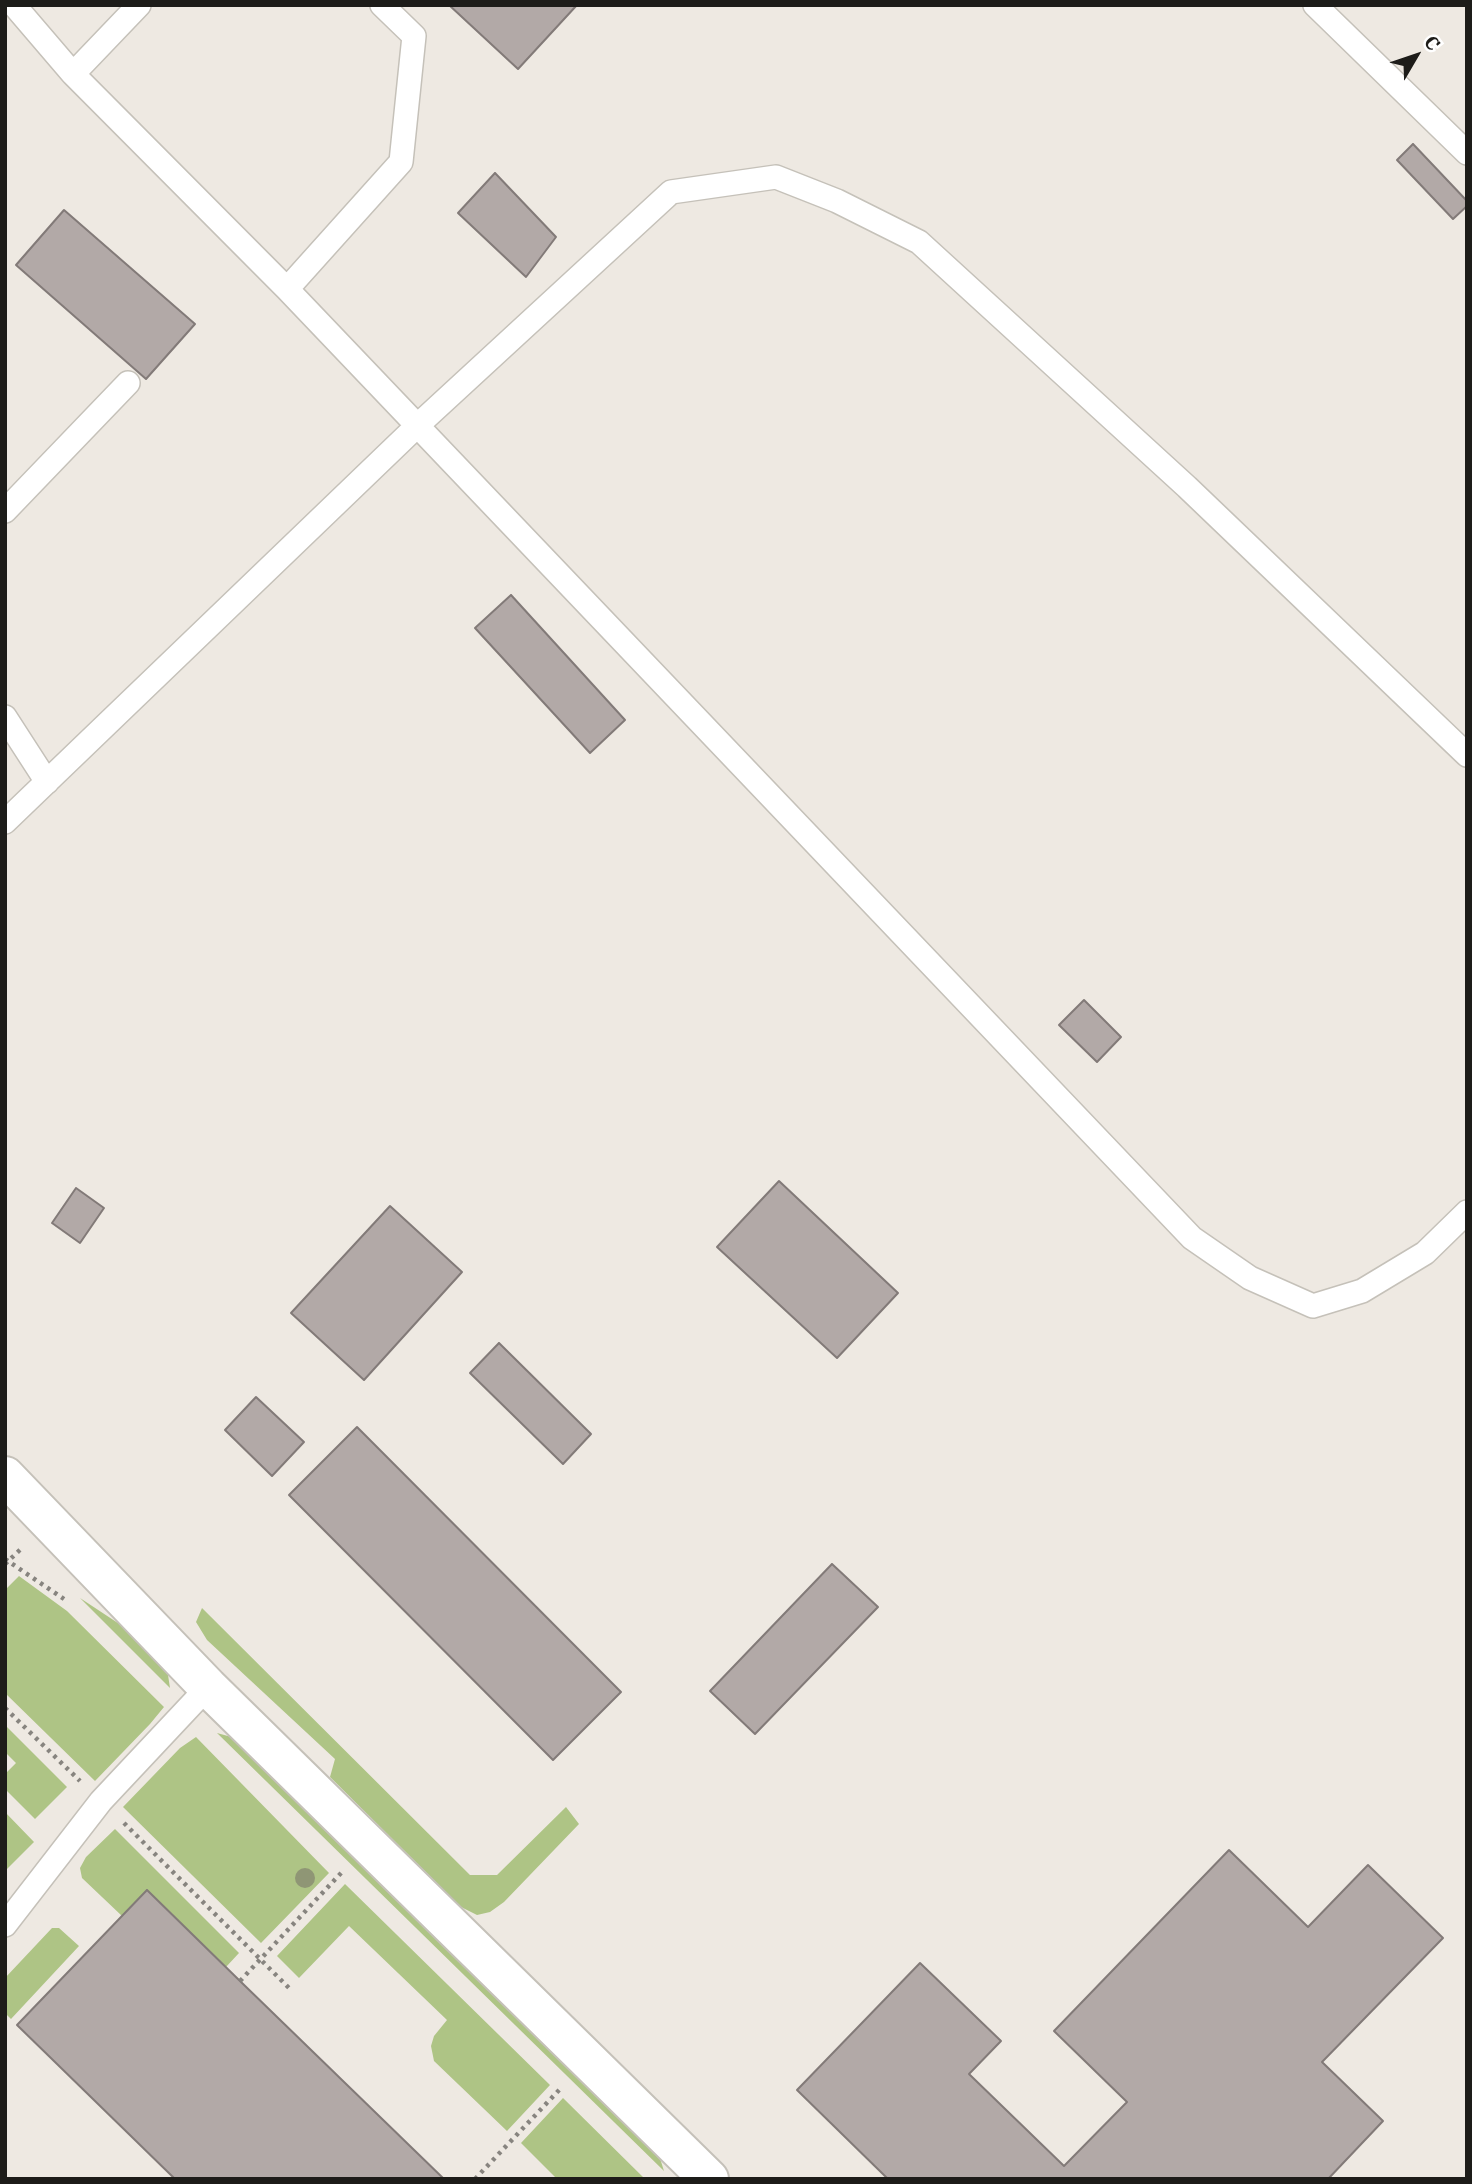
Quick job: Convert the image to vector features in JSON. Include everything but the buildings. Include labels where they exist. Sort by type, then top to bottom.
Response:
[{"type":"street","points":[[5,1476],[208,1687],[709,2179]]},
{"type":"lane","points":[[14,5],[73,74],[288,289],[1192,1238],[1250,1278],[1313,1306],[1373,1285],[1424,1253],[1467,1212]]},
{"type":"lane","points":[[73,74],[139,5]]},
{"type":"lane","points":[[288,289],[401,162],[414,36],[383,5]]},
{"type":"lane","points":[[1315,5],[1467,153]]},
{"type":"lane","points":[[5,822],[418,425],[671,192],[776,177],[837,201],[919,242],[1187,487],[1467,755]]},
{"type":"lane","points":[[5,511],[128,383]]},
{"type":"lane","points":[[5,717],[47,782]]},
{"type":"lane","points":[[5,1925],[101,1801],[208,1687]]},
{"type":"path","points":[[5,1708],[289,1988]]},
{"type":"path","points":[[240,1981],[343,1871]]},
{"type":"path","points":[[475,2179],[563,2085]]},
{"type":"green space","points":[[19,1576],[67,1611],[164,1707],[95,1781],[5,1693],[5,1590]]},
{"type":"green space","points":[[80,1598],[130,1631],[168,1675],[170,1688]]},
{"type":"green space","points":[[202,1608],[470,1875],[497,1875],[566,1807],[579,1824],[504,1902],[490,1912],[477,1915],[461,1907],[330,1777],[335,1759],[207,1640],[196,1622]]},
{"type":"green space","points":[[5,1725],[67,1787],[35,1819],[5,1789],[5,1774],[16,1763],[5,1752]]},
{"type":"green space","points":[[217,1733],[235,1738],[658,2152],[664,2171]]},
{"type":"green space","points":[[196,1737],[329,1873],[261,1943],[123,1807],[180,1748]]},
{"type":"green space","points":[[5,1812],[34,1842],[5,1871]]},
{"type":"green space","points":[[115,1829],[239,1953],[226,1967],[147,1891],[122,1916],[82,1878],[80,1868],[86,1857]]},
{"type":"green space","points":[[345,1884],[550,2085],[507,2131],[434,2061],[431,2046],[434,2036],[447,2020],[349,1926],[299,1978],[277,1956]]},
{"type":"green space","points":[[52,1928],[59,1928],[79,1946],[11,2019],[5,2013],[5,1978]]},
{"type":"green space","points":[[563,2098],[645,2179],[557,2179],[521,2143]]}]
